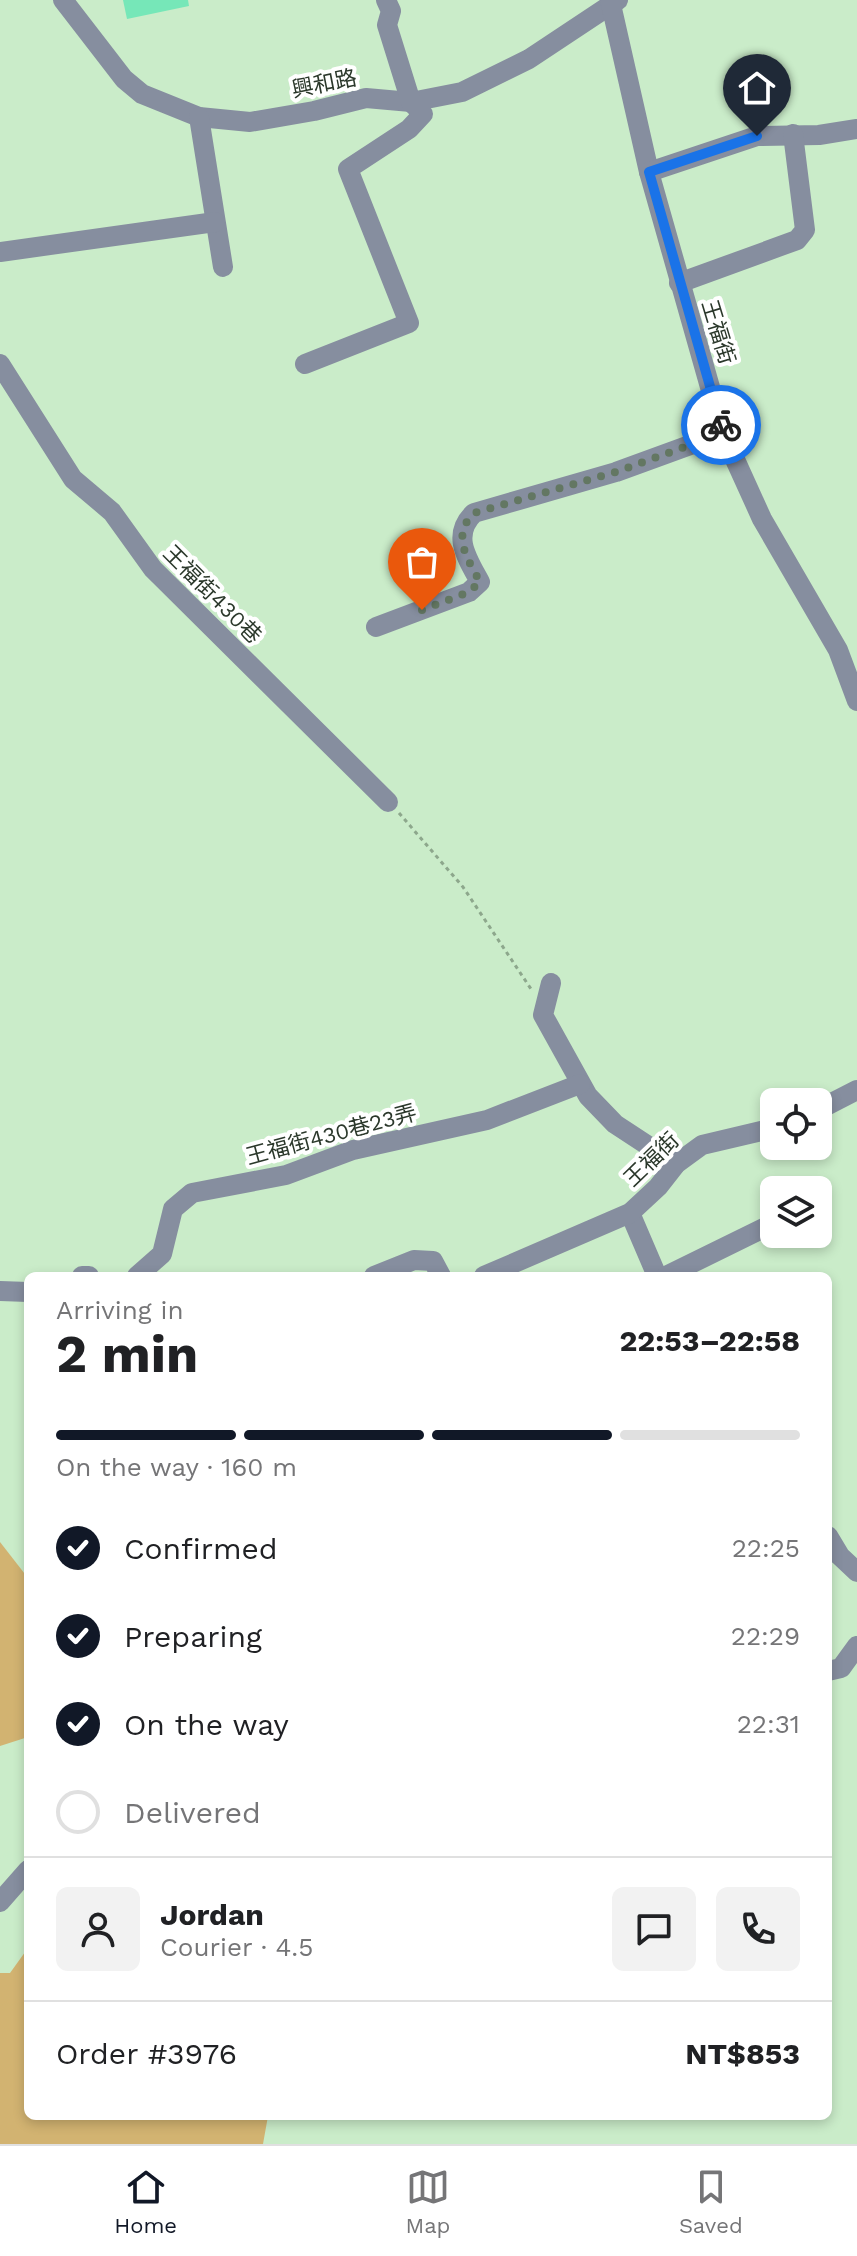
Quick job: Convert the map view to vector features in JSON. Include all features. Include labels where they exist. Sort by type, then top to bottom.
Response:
[{"type":"street","name":"興和路","points":[[63,0],[124,79],[142,94],[199,117],[250,122],[366,98],[411,102],[462,92],[529,59],[613,2]]},
{"type":"street","points":[[305,364],[409,323],[348,169],[409,129],[423,114],[411,102],[387,25],[391,11],[386,0]]},
{"type":"street","name":"王福街","points":[[613,2],[649,172],[723,433],[762,519],[838,650],[857,701]]},
{"type":"street","points":[[199,117],[223,267]]},
{"type":"street","points":[[649,172],[757,136],[819,135],[857,129]]},
{"type":"street","points":[[679,283],[797,240],[805,230],[793,134]]},
{"type":"street","points":[[0,252],[215,222]]},
{"type":"street","name":"王福街430巷","points":[[0,364],[73,479],[112,512],[153,569],[388,802]]},
{"type":"street","points":[[376,627],[469,592],[480,582],[464,552],[461,531],[474,513],[616,472],[723,433]]},
{"type":"street","points":[[551,983],[544,1008],[546,1024],[577,1073],[580,1084],[615,1124],[676,1164]]},
{"type":"street","name":"王福街430巷23弄","points":[[142,1272],[162,1254],[173,1209],[192,1193],[286,1175],[353,1150],[487,1120],[580,1084]]},
{"type":"street","points":[[832,1103],[856,1091]]},
{"type":"street","name":"王福街","points":[[655,1272],[630,1213],[658,1187],[676,1164],[702,1145],[760,1131]]},
{"type":"street","points":[[493,1272],[630,1213]]},
{"type":"street","points":[[673,1272],[760,1229]]},
{"type":"street","points":[[384,1272],[414,1260],[433,1261],[439,1272]]},
{"type":"street","points":[[0,1291],[24,1292]]},
{"type":"street","points":[[834,1559],[857,1572]]},
{"type":"street","points":[[832,1670],[841,1668],[857,1646]]},
{"type":"street","points":[[0,1902],[24,1875]]},
{"type":"path","points":[[388,802],[463,887],[544,1008]]},
{"type":"shaded area","points":[[0,1542],[24,1573],[24,1738],[0,1746]]},
{"type":"shaded area","points":[[24,1954],[24,2120],[267,2120],[263,2144],[0,2144],[0,1973],[10,1973]]},
{"type":"building","points":[[123,0],[188,0],[189,6],[127,19]]},
{"type":"way so far","points":[[422,610],[469,592],[480,582],[464,552],[461,531],[474,513],[616,472],[723,433],[721,425]]},
{"type":"route","points":[[721,425],[649,172],[757,136]]}]
